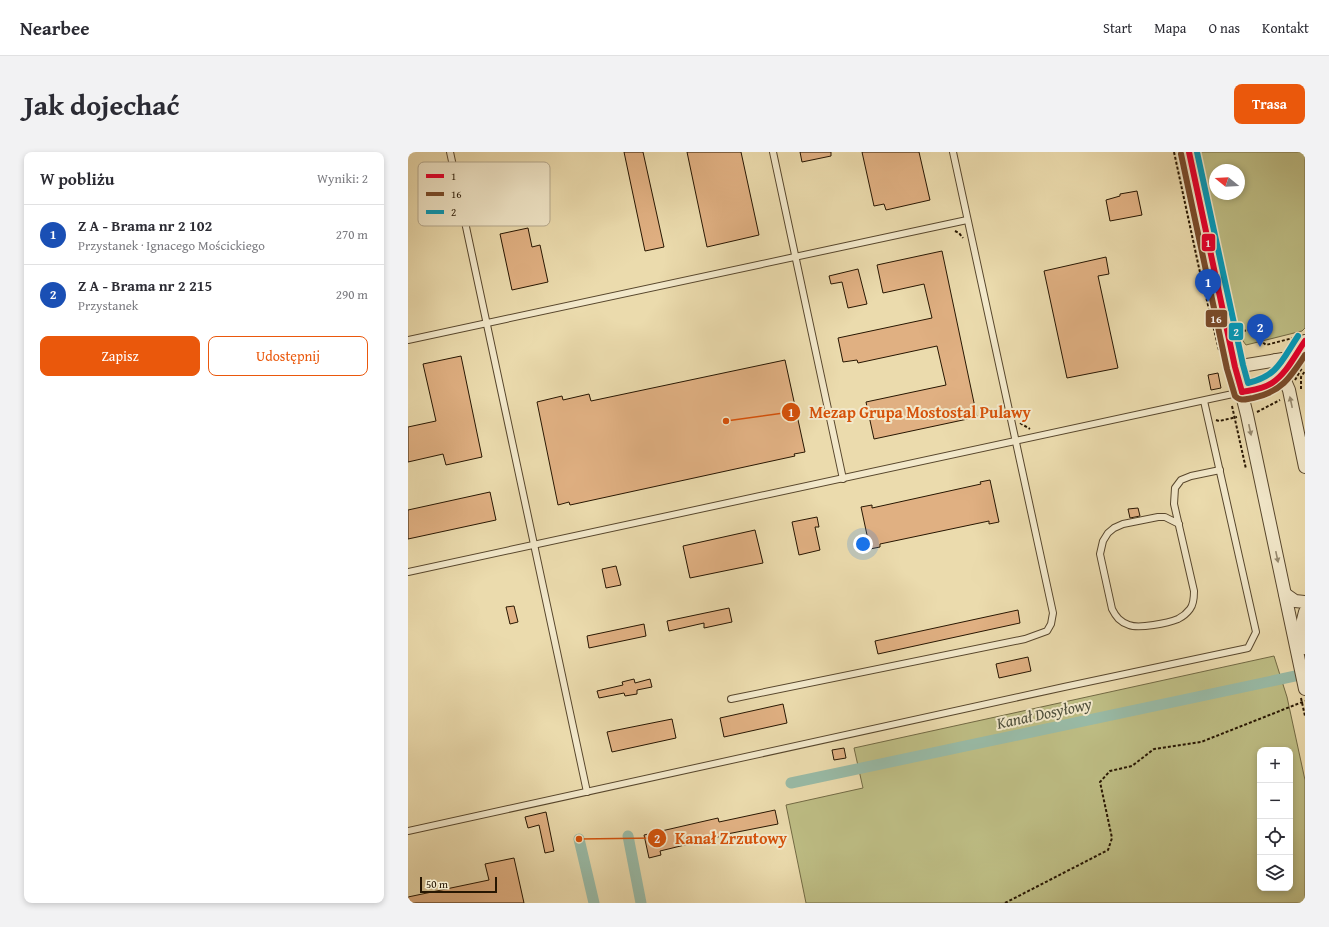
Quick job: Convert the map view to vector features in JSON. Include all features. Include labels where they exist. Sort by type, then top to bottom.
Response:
[{"type":"street","points":[[1189,152],[1285,594],[1302,656]]},
{"type":"street","points":[[1242,392],[1257,389],[1272,383],[1283,373],[1294,357],[1300,339]]},
{"type":"street","points":[[1235,366],[1294,357]]},
{"type":"street","points":[[1276,360],[1283,373],[1300,426],[1305,468]]},
{"type":"street","points":[[1285,594],[1295,601],[1305,602]]},
{"type":"street","points":[[1303,693],[1301,628],[1305,612]]},
{"type":"lane","points":[[450,152],[452,162]]},
{"type":"lane","points":[[773,152],[843,479]]},
{"type":"lane","points":[[731,700],[1025,639],[1047,631],[1051,624],[1052,613],[953,152]]},
{"type":"lane","points":[[408,340],[967,220]]},
{"type":"lane","points":[[466,226],[587,792]]},
{"type":"lane","points":[[408,572],[1242,392]]},
{"type":"lane","points":[[408,831],[1248,648],[1256,632],[1204,401]]},
{"type":"lane","points":[[1179,524],[1165,517],[1158,516],[1123,524],[1114,528],[1108,533],[1103,541],[1100,554],[1112,609],[1116,617],[1122,622],[1138,627],[1168,621],[1186,614],[1191,608],[1194,599],[1194,591],[1179,524],[1174,504],[1175,488],[1181,480],[1191,476],[1220,470]]},
{"type":"path","points":[[1174,152],[1219,352]]},
{"type":"path","points":[[1233,333],[1248,330],[1266,345],[1300,339]]},
{"type":"path","points":[[1224,420],[1247,415],[1276,403],[1285,397],[1302,366]]},
{"type":"path","points":[[1229,395],[1246,471]]},
{"type":"path","points":[[1303,693],[1305,716]]},
{"type":"path","points":[[1005,903],[1108,850],[1112,838],[1100,782],[1110,771],[1132,766],[1154,749],[1201,742],[1304,701]]},
{"type":"green space","points":[[1196,152],[1305,152],[1305,328],[1302,331],[1246,345],[1235,330]]},
{"type":"green space","points":[[1274,656],[1287,697],[1305,780],[1305,903],[806,903],[786,805],[863,788],[854,748]]},
{"type":"building","points":[[624,152],[643,152],[664,247],[645,251]]},
{"type":"building","points":[[687,152],[741,152],[759,235],[707,247]]},
{"type":"building","points":[[800,152],[831,152],[831,156],[802,162]]},
{"type":"building","points":[[862,152],[919,152],[930,200],[886,210],[884,204],[874,206]]},
{"type":"building","points":[[1137,191],[1142,215],[1110,221],[1106,200],[1120,196],[1120,194]]},
{"type":"building","points":[[528,228],[532,247],[540,245],[548,282],[512,290],[500,234]]},
{"type":"building","points":[[942,251],[977,417],[874,439],[866,402],[946,385],[937,346],[858,363],[857,360],[843,362],[838,338],[932,318],[924,284],[883,293],[877,265]]},
{"type":"building","points":[[1106,257],[1109,274],[1098,276],[1118,368],[1067,378],[1044,271]]},
{"type":"building","points":[[858,269],[867,304],[848,308],[842,282],[831,284],[829,276]]},
{"type":"building","points":[[461,356],[482,457],[446,465],[443,454],[408,462],[408,427],[436,421],[423,364]]},
{"type":"building","points":[[785,360],[805,452],[794,454],[795,456],[570,505],[569,502],[558,505],[537,402],[562,396],[563,400],[589,394],[591,401]]},
{"type":"building","points":[[1218,373],[1221,388],[1211,390],[1208,375]]},
{"type":"building","points":[[990,480],[999,522],[989,524],[989,521],[880,544],[880,547],[870,549],[861,507],[872,505],[872,508],[981,484],[980,482]]},
{"type":"building","points":[[490,492],[496,520],[408,539],[408,510]]},
{"type":"building","points":[[1138,508],[1140,516],[1130,518],[1128,509]]},
{"type":"building","points":[[817,517],[819,527],[815,527],[820,550],[799,555],[792,522]]},
{"type":"building","points":[[755,530],[763,563],[690,578],[683,546]]},
{"type":"building","points":[[616,566],[621,585],[606,588],[602,569]]},
{"type":"building","points":[[514,606],[518,622],[510,624],[506,607]]},
{"type":"building","points":[[729,608],[732,622],[704,628],[704,623],[669,631],[667,621]]},
{"type":"building","points":[[1018,610],[1020,623],[878,654],[875,641]]},
{"type":"building","points":[[644,624],[646,636],[589,648],[587,636]]},
{"type":"building","points":[[1028,657],[1031,671],[999,678],[996,664]]},
{"type":"building","points":[[634,679],[635,683],[650,679],[652,687],[637,690],[637,694],[625,696],[624,693],[599,698],[597,691],[623,685],[622,682]]},
{"type":"building","points":[[783,704],[787,723],[724,737],[720,718]]},
{"type":"building","points":[[672,719],[676,738],[612,752],[607,732]]},
{"type":"building","points":[[844,748],[846,758],[834,760],[832,750]]},
{"type":"building","points":[[775,810],[778,824],[722,835],[660,851],[661,855],[649,858],[644,835],[718,818],[719,822]]},
{"type":"building","points":[[546,812],[554,851],[545,853],[539,825],[528,828],[525,817]]},
{"type":"building","points":[[514,858],[524,903],[408,903],[408,897],[489,880],[485,864]]},
{"type":"waterway","name":"Kanał Dosyłowy","points":[[791,783],[1305,674]]},
{"type":"waterway","name":"Kanał Dosyłowy","points":[[628,836],[641,903]]},
{"type":"waterway","points":[[579,839],[594,903]]},
{"type":"transit line","name":"1","points":[[1189,152],[1235,367],[1242,392]]},
{"type":"transit line","name":"2","points":[[1197,152],[1248,383],[1258,380],[1273,371],[1283,360],[1298,336]]},
{"type":"transit line","name":"16","points":[[1181,154],[1227,369],[1235,396],[1241,400],[1253,398],[1278,388],[1294,371],[1305,355]]},
{"type":"transit line","name":"1","points":[[1242,392],[1265,387],[1277,379],[1286,369],[1305,341]]},
{"type":"place","name":"Z A - Brama nr 2 102","points":[[1208,302]]},
{"type":"place","name":"Z A - Brama nr 2 215","points":[[1260,347]]},
{"type":"place","name":"Mezap Grupa Mostostal Pulawy","points":[[726,421]]},
{"type":"place","name":"Kanał Zrzutowy","points":[[579,839]]}]
